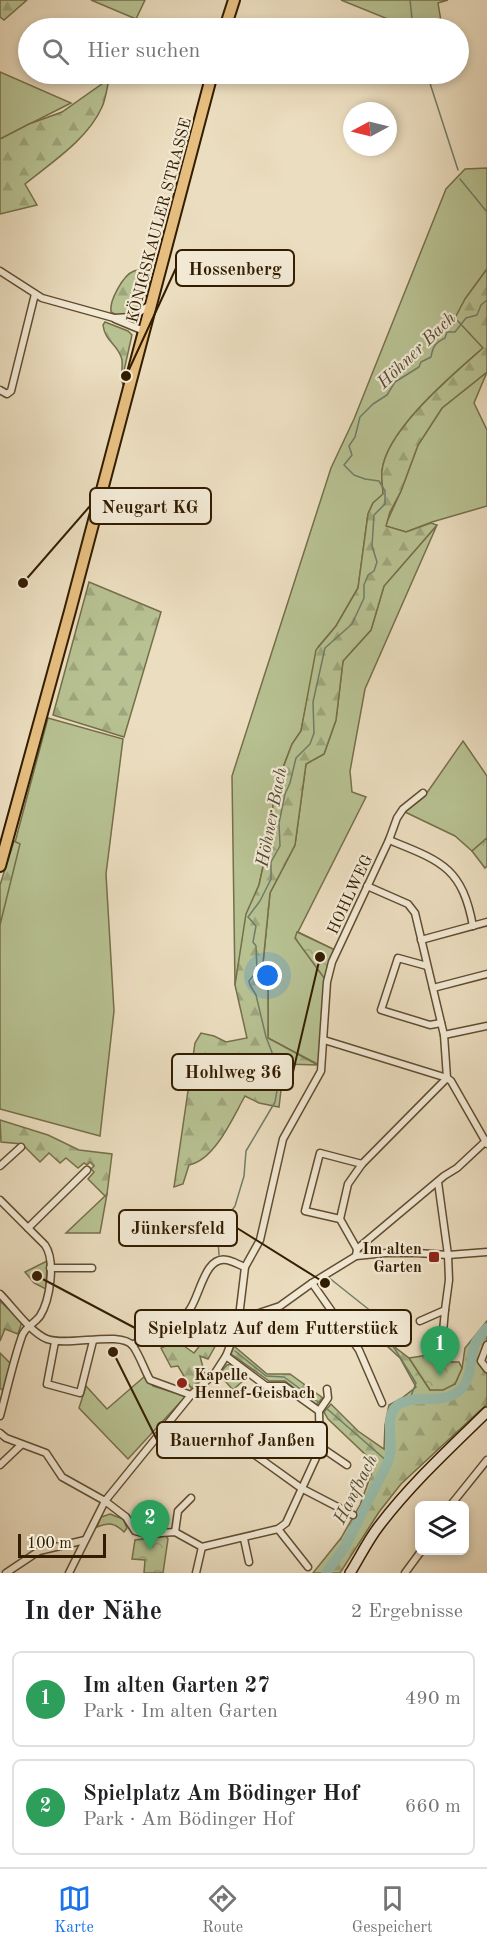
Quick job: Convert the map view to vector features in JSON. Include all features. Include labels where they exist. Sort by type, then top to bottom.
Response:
[{"type":"main road","points":[[228,18],[234,0]]},
{"type":"main road","name":"KÖNIGSKAULER STRASSE","points":[[0,863],[145,331],[209,84]]},
{"type":"main road","points":[[350,1573],[377,1528],[392,1510],[441,1456],[487,1412]]},
{"type":"street","points":[[0,271],[14,278],[35,294],[114,318],[145,331]]},
{"type":"street","points":[[0,390],[7,394],[11,391],[35,294]]},
{"type":"street","points":[[128,318],[152,304]]},
{"type":"street","points":[[114,318],[128,318],[139,322],[145,331]]},
{"type":"street","name":"HOHLWEG","points":[[69,1573],[105,1501],[191,1395],[215,1373],[226,1356],[238,1325],[245,1267],[260,1240],[283,1138],[321,1071],[329,972],[335,954],[403,809],[423,793]]},
{"type":"street","points":[[389,840],[431,857],[452,872],[468,902],[473,926]]},
{"type":"street","points":[[357,1252],[340,1219],[348,1184],[362,1164],[447,1078],[444,1035],[412,908],[408,904],[367,886]]},
{"type":"street","points":[[421,940],[487,922]]},
{"type":"street","points":[[428,966],[398,958],[381,1010],[430,1025],[441,1023]]},
{"type":"street","points":[[433,988],[487,974]]},
{"type":"street","points":[[444,1035],[487,1026]]},
{"type":"street","points":[[238,1325],[250,1316],[280,1306],[357,1252],[486,1142],[451,1081],[447,1078],[324,1040]]},
{"type":"street","points":[[0,1166],[21,1147]]},
{"type":"street","points":[[340,1219],[305,1211],[320,1153],[362,1164]]},
{"type":"street","points":[[28,1228],[87,1170]]},
{"type":"street","points":[[438,1182],[449,1280],[441,1354]]},
{"type":"street","points":[[0,1200],[48,1249],[50,1268],[49,1292],[44,1308],[23,1334],[0,1416]]},
{"type":"street","points":[[357,1252],[448,1255],[487,1252]]},
{"type":"street","points":[[132,1345],[181,1318],[189,1311],[210,1265],[218,1260],[227,1260],[245,1267]]},
{"type":"street","points":[[50,1268],[92,1268]]},
{"type":"street","points":[[312,1283],[359,1350],[382,1403]]},
{"type":"street","points":[[0,1294],[42,1337],[56,1342],[123,1340],[132,1345],[150,1380],[191,1395]]},
{"type":"street","points":[[420,1321],[445,1310]]},
{"type":"street","points":[[56,1342],[46,1384],[80,1393],[93,1341]]},
{"type":"street","points":[[487,1345],[480,1361],[487,1370]]},
{"type":"street","points":[[226,1356],[266,1386],[284,1386],[320,1409]]},
{"type":"street","points":[[0,1433],[21,1445],[46,1453],[65,1480],[105,1501],[126,1517],[135,1531],[146,1534],[176,1532],[202,1548],[278,1529],[286,1523],[320,1449],[320,1409],[328,1398],[327,1389]]},
{"type":"street","points":[[0,1465],[21,1445]]},
{"type":"street","points":[[320,1449],[347,1465]]},
{"type":"street","points":[[248,1450],[301,1488],[353,1515]]},
{"type":"street","points":[[454,1501],[487,1460]]},
{"type":"street","points":[[176,1532],[178,1511],[191,1498]]},
{"type":"street","points":[[278,1529],[308,1567]]},
{"type":"street","points":[[244,1539],[249,1562]]},
{"type":"street","points":[[6,1573],[39,1551],[85,1540]]},
{"type":"street","points":[[196,1573],[202,1548]]},
{"type":"street","points":[[405,1573],[419,1555]]},
{"type":"green space","points":[[0,0],[27,0],[4,20],[0,17]]},
{"type":"green space","points":[[91,0],[145,0],[136,18]]},
{"type":"green space","points":[[341,0],[448,0],[438,3],[440,18],[385,18]]},
{"type":"green space","points":[[0,72],[18,80],[18,84],[27,84],[71,103],[0,139]]},
{"type":"green space","points":[[102,84],[108,84],[102,107],[96,119],[79,140],[25,184],[37,205],[0,214],[0,139],[29,124],[62,112]]},
{"type":"green space","points":[[487,168],[487,269],[465,299],[483,348],[423,404],[395,438],[386,455],[382,471],[383,495],[373,503],[368,514],[358,588],[336,626],[318,647],[301,731],[292,744],[274,791],[271,831],[259,885],[247,914],[235,985],[232,776],[331,468],[354,419],[446,189],[465,169]]},
{"type":"green space","points":[[154,268],[147,294],[133,316],[118,316],[111,312],[114,295],[125,278],[134,271]]},
{"type":"green space","points":[[487,269],[487,372],[442,408],[418,445],[386,526],[406,532],[431,523],[437,525],[384,586],[371,630],[343,661],[336,720],[324,754],[306,764],[295,845],[270,893],[262,973],[268,991],[268,1038],[318,1065],[284,1064],[279,1107],[259,1103],[245,1096],[215,1147],[207,1155],[189,1165],[183,1184],[174,1187],[195,1043],[201,1033],[226,1042],[247,1038],[235,985],[246,914],[259,885],[271,831],[274,792],[292,744],[301,731],[316,650],[336,626],[358,588],[368,514],[373,503],[383,494],[382,471],[386,455],[395,438],[423,404],[483,348],[455,318],[465,299]]},
{"type":"green space","points":[[105,322],[128,331],[132,335],[123,385],[122,360],[106,336],[103,325]]},
{"type":"green space","points":[[487,372],[474,403],[487,430],[487,506],[406,532],[385,526],[418,445],[442,408]]},
{"type":"green space","points":[[437,525],[365,689],[350,771],[352,792],[366,797],[298,932],[335,950],[328,964],[321,1066],[268,1038],[268,991],[262,973],[270,893],[295,845],[306,764],[324,754],[336,720],[343,661],[371,630],[384,586]]},
{"type":"green space","points":[[89,582],[161,612],[124,737],[53,715]]},
{"type":"green space","points":[[48,718],[123,739],[106,874],[114,1011],[100,1136],[0,1109],[0,899]]},
{"type":"green space","points":[[463,741],[487,776],[487,838],[472,851],[455,836],[405,812],[424,797]]},
{"type":"green space","points":[[487,838],[487,866],[485,868],[472,851]]},
{"type":"green space","points":[[14,841],[20,844],[0,925],[0,885]]},
{"type":"green space","points":[[297,932],[335,950],[327,982],[295,938]]},
{"type":"green space","points":[[0,1120],[48,1135],[79,1150],[112,1154],[107,1194],[105,1196],[88,1179],[94,1172],[91,1169],[94,1166],[90,1162],[78,1168],[66,1158],[60,1163],[49,1153],[40,1162],[22,1144],[1,1142]]},
{"type":"green space","points":[[107,1194],[100,1233],[66,1233],[105,1196]]},
{"type":"green space","points":[[47,1261],[46,1289],[34,1283],[25,1272]]},
{"type":"green space","points":[[0,1301],[22,1322],[18,1334],[5,1329],[0,1341]]},
{"type":"green space","points":[[487,1321],[487,1341],[477,1360],[487,1373],[487,1404],[401,1484],[379,1512],[340,1573],[313,1573],[341,1538],[360,1505],[374,1466],[369,1458],[328,1419],[324,1412],[331,1404],[358,1431],[384,1449],[389,1405],[416,1387],[400,1358],[386,1345],[384,1335],[390,1331],[396,1348],[409,1358],[430,1390],[455,1384],[462,1368],[465,1348]]},
{"type":"green space","points":[[205,1339],[217,1343],[208,1359],[200,1356],[205,1375],[191,1388],[178,1366],[171,1367],[161,1348],[177,1341],[194,1353]]},
{"type":"green space","points":[[234,1346],[267,1374],[290,1374],[323,1398],[316,1405],[285,1381],[269,1381],[231,1354]]},
{"type":"green space","points":[[440,1347],[441,1354],[451,1362],[459,1362],[462,1368],[455,1384],[443,1390],[430,1390],[409,1358],[422,1356]]},
{"type":"green space","points":[[0,1353],[12,1365],[4,1392],[0,1388]]},
{"type":"green space","points":[[231,1364],[248,1376],[233,1390],[219,1374]]},
{"type":"green space","points":[[145,1376],[153,1386],[186,1396],[128,1459],[79,1408],[86,1386],[107,1409]]},
{"type":"green space","points":[[110,1514],[123,1519],[127,1528],[124,1532],[112,1524],[97,1527],[101,1517]]},
{"type":"green space","points":[[166,1536],[168,1539],[163,1573],[144,1573],[145,1560],[132,1559],[135,1540]]},
{"type":"waterway","points":[[410,0],[412,18]]},
{"type":"waterway","points":[[430,84],[458,170]]},
{"type":"waterway","points":[[460,179],[487,212]]},
{"type":"waterway","name":"Höhner Bach","points":[[219,1255],[218,1240],[224,1222],[235,1206],[244,1176],[246,1151],[275,1102],[280,1073],[266,1037],[256,995],[249,981],[257,971],[256,946],[253,942],[256,926],[248,917],[260,901],[271,879],[271,862],[280,846],[279,823],[285,794],[296,758],[310,744],[314,733],[313,702],[325,648],[352,624],[364,598],[364,585],[368,575],[374,571],[377,562],[372,546],[374,515],[385,504],[385,491],[379,481],[354,475],[344,465],[352,455],[349,446],[355,437],[360,417],[373,404],[387,395],[395,382],[431,357],[435,345],[445,338],[447,332],[455,332],[466,318],[477,315],[481,305],[487,300]]},
{"type":"waterway","name":"Höhner Bach","points":[[224,1262],[242,1269]]},
{"type":"waterway","name":"Höhner Bach","points":[[328,1277],[372,1312],[416,1383],[409,1401]]},
{"type":"waterway","name":"Hanfbach","points":[[326,1573],[345,1547],[388,1462],[393,1410],[406,1401],[448,1397],[463,1387],[475,1344],[487,1328]]},
{"type":"waterway","name":"Höhner Bach","points":[[235,1351],[266,1376],[284,1377],[321,1404]]},
{"type":"waterway","name":"Höhner Bach","points":[[325,1407],[388,1462]]},
{"type":"place","name":"Hossenberg","points":[[126,376]]},
{"type":"place","name":"Neugart KG","points":[[23,583]]},
{"type":"place","name":"Hohlweg 36","points":[[320,957]]},
{"type":"place","name":"Im alten Garten","points":[[434,1257]]},
{"type":"place","name":"Spielplatz Auf dem Futterstück","points":[[37,1276]]},
{"type":"place","name":"Jünkersfeld","points":[[325,1283]]},
{"type":"place","name":"Bauernhof Janßen","points":[[113,1352]]},
{"type":"place","name":"Im alten Garten 27","points":[[440,1376]]},
{"type":"place","name":"Kapelle Hennef-Geisbach","points":[[182,1383]]},
{"type":"place","name":"Spielplatz Am Bödinger Hof","points":[[150,1550]]}]
